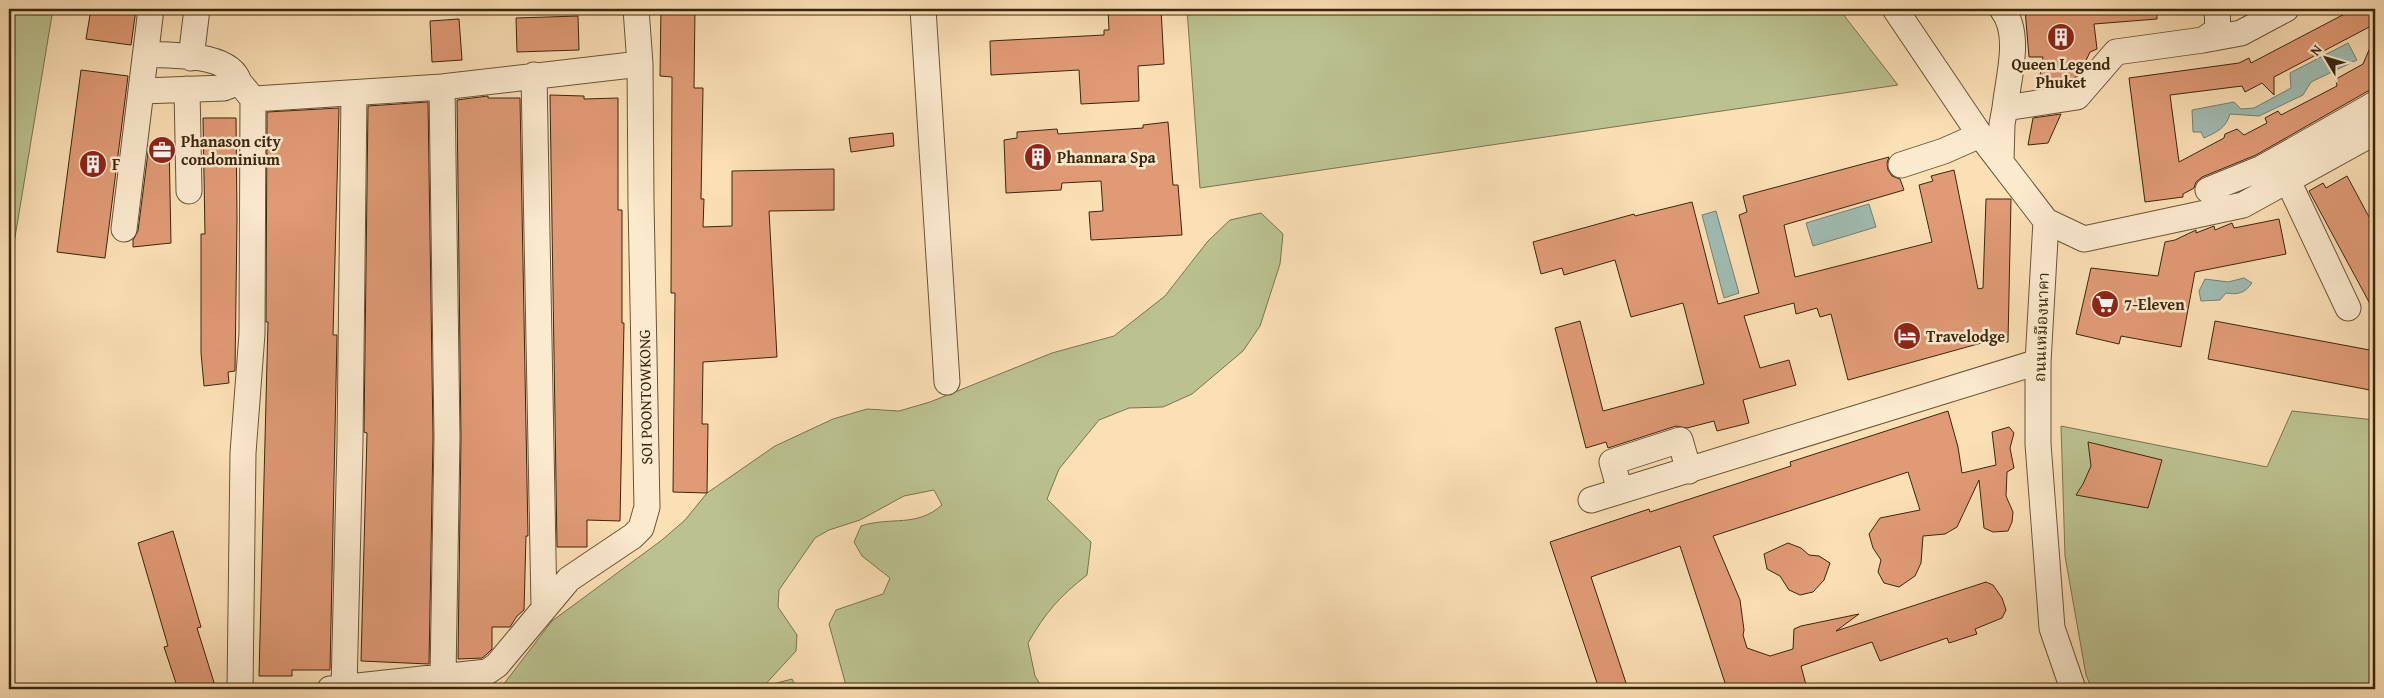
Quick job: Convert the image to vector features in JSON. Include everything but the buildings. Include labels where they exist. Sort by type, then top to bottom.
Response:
[{"type":"street","points":[[124,229],[142,91],[150,9]]},
{"type":"street","points":[[191,58],[197,9]]},
{"type":"street","name":"SOI POONTOWKONG","points":[[443,677],[487,672],[497,664],[569,579],[633,536],[641,528],[648,507],[640,202],[640,64],[636,9]]},
{"type":"street","points":[[923,9],[946,382]]},
{"type":"street","points":[[1894,9],[1980,136],[2046,221],[2084,239],[2243,204],[2375,132]]},
{"type":"street","points":[[2001,161],[2002,124],[2012,41],[2010,27],[2002,9]]},
{"type":"street","points":[[2203,40],[2218,30],[2217,9]]},
{"type":"street","points":[[2005,108],[2077,97],[2116,52],[2241,33],[2286,9]]},
{"type":"street","points":[[146,54],[215,61],[227,65],[235,72],[246,90],[252,334],[243,453],[240,689]]},
{"type":"street","points":[[142,91],[224,88],[354,94],[442,87],[640,64]]},
{"type":"street","points":[[534,75],[544,607]]},
{"type":"street","points":[[354,94],[350,442],[339,689],[413,684],[443,677],[447,436],[442,87]]},
{"type":"street","points":[[187,89],[189,191]]},
{"type":"street","points":[[2208,190],[2262,168],[2375,104]]},
{"type":"street","points":[[1901,165],[1944,151],[1980,136]]},
{"type":"street","points":[[2288,181],[2348,308]]},
{"type":"street","name":"ถนนเหมืองนาคา","points":[[2046,221],[2038,362],[2038,444],[2052,628],[2073,689]]},
{"type":"street","points":[[1591,500],[2038,362]]},
{"type":"green space","points":[[9,9],[53,9],[14,243],[14,293],[9,290]]},
{"type":"green space","points":[[1187,9],[1839,9],[1898,85],[1200,188]]},
{"type":"green space","points":[[1261,213],[1283,234],[1280,264],[1260,326],[1243,351],[1192,394],[1163,407],[1129,408],[1099,420],[1059,469],[1047,499],[1091,542],[1087,575],[1054,606],[1028,643],[1035,676],[1043,689],[847,689],[829,624],[836,610],[883,594],[890,578],[862,556],[854,542],[861,526],[872,523],[913,519],[923,517],[932,512],[942,505],[934,490],[904,496],[860,520],[829,530],[815,538],[779,590],[778,607],[797,635],[796,651],[761,689],[500,689],[552,621],[662,540],[685,520],[707,493],[775,446],[833,419],[867,409],[899,411],[930,402],[1052,353],[1114,336],[1165,296],[1208,241],[1230,220]]},
{"type":"green space","points":[[2292,411],[2375,420],[2375,689],[2092,689],[2086,675],[2065,556],[2061,426],[2267,467]]},
{"type":"green space","points":[[792,679],[797,689],[766,689],[773,684]]},
{"type":"water","points":[[2348,43],[2357,60],[2311,82],[2303,95],[2259,116],[2230,114],[2226,123],[2220,129],[2204,138],[2201,132],[2193,132],[2192,110],[2234,102],[2241,109],[2254,108],[2291,88],[2290,73]]},
{"type":"water","points":[[1869,204],[1876,227],[1813,246],[1806,223]]},
{"type":"water","points":[[1716,211],[1739,293],[1724,298],[1702,215]]},
{"type":"water","points":[[2244,278],[2252,283],[2244,291],[2234,294],[2226,293],[2220,300],[2201,301],[2199,291],[2205,279],[2228,282]]},
{"type":"place","name":"Queen Legend Phuket","points":[[2061,37]]},
{"type":"place","name":"Phanason city condominium","points":[[162,150]]},
{"type":"place","name":"Phannara Spa","points":[[1038,157]]},
{"type":"place","name":"F","points":[[93,164]]},
{"type":"place","name":"7-Eleven","points":[[2105,304]]},
{"type":"place","name":"Travelodge","points":[[1907,336]]}]
